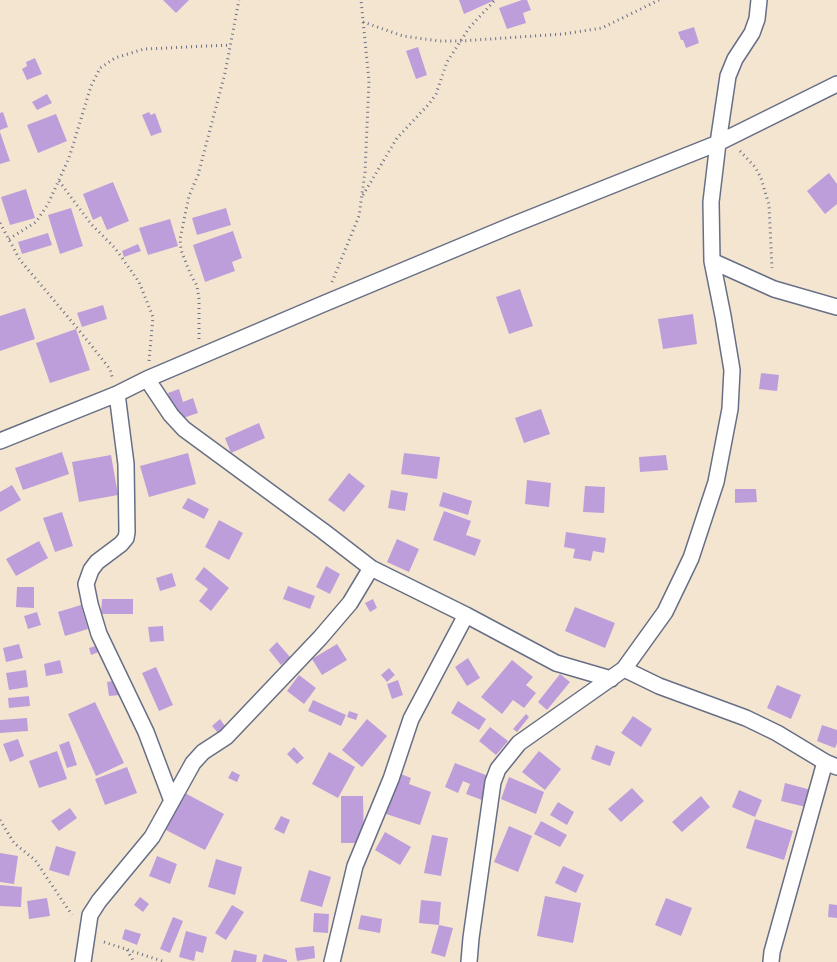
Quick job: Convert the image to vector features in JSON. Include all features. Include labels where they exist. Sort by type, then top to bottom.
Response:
[{"type":"street","points":[[470,962],[471,938],[493,782],[498,769],[519,743],[624,669],[665,612],[691,558],[716,482],[730,410],[732,370],[712,261],[710,202],[723,141],[728,76],[735,59],[752,33],[757,19],[759,0]]},
{"type":"street","points":[[0,441],[117,394],[147,379],[510,226],[723,141],[837,84]]},
{"type":"street","points":[[712,261],[774,289],[837,307]]},
{"type":"street","points":[[147,379],[171,415],[184,429],[371,568],[466,615],[556,663],[611,678]]},
{"type":"street","points":[[117,394],[126,464],[127,532],[126,538],[121,544],[97,562],[91,570],[86,584],[99,634],[146,732],[172,801]]},
{"type":"street","points":[[83,962],[90,915],[99,901],[152,837],[193,763],[203,752],[226,737],[320,638],[350,603],[371,568]]},
{"type":"street","points":[[332,962],[355,866],[391,779],[411,719],[466,615]]},
{"type":"street","points":[[624,669],[659,686],[746,718],[778,733],[831,764],[772,952],[771,962]]},
{"type":"path","points":[[199,357],[199,299],[197,286],[181,250],[180,239],[189,196],[198,175],[225,73],[239,0]]},
{"type":"path","points":[[323,304],[359,216],[366,172],[369,81],[361,0]]},
{"type":"path","points":[[362,197],[397,138],[436,94],[447,62],[469,28],[495,0]]},
{"type":"path","points":[[363,22],[404,36],[439,41],[562,34],[602,28],[659,0]]},
{"type":"path","points":[[9,239],[36,222],[48,204],[69,158],[91,86],[100,68],[115,58],[144,49],[231,45]]},
{"type":"path","points":[[723,141],[755,167],[761,178],[769,205],[774,289]]},
{"type":"path","points":[[58,180],[91,224],[115,248],[139,282],[153,317],[147,379]]},
{"type":"path","points":[[0,223],[20,260],[110,369],[117,394]]},
{"type":"path","points":[[0,820],[14,843],[35,860],[86,936],[165,962]]},
{"type":"path","points":[[127,950],[134,962]]},
{"type":"building","points":[[163,0],[189,0],[176,13]]},
{"type":"building","points":[[459,0],[495,0],[464,14]]},
{"type":"building","points":[[527,0],[531,10],[523,13],[526,23],[507,29],[499,8]]},
{"type":"building","points":[[694,27],[699,43],[686,48],[678,32]]},
{"type":"building","points":[[418,47],[427,75],[416,79],[406,51]]},
{"type":"building","points":[[35,58],[42,74],[27,80],[22,69],[27,66],[26,62]]},
{"type":"building","points":[[47,94],[52,103],[37,110],[32,102]]},
{"type":"building","points":[[3,112],[8,127],[0,130],[0,113]]},
{"type":"building","points":[[149,112],[151,115],[155,113],[162,132],[151,136],[142,115]]},
{"type":"building","points":[[56,114],[67,141],[38,153],[27,125]]},
{"type":"building","points":[[0,132],[10,161],[0,164]]},
{"type":"building","points":[[829,173],[837,184],[837,204],[825,214],[807,191]]},
{"type":"building","points":[[113,182],[129,221],[107,230],[101,216],[93,220],[83,194]]},
{"type":"building","points":[[26,189],[35,218],[10,225],[1,197]]},
{"type":"building","points":[[71,208],[83,246],[60,254],[48,215]]},
{"type":"building","points":[[226,208],[231,225],[197,235],[192,218]]},
{"type":"building","points":[[170,219],[178,246],[148,255],[139,228]]},
{"type":"building","points":[[233,231],[242,258],[232,262],[235,271],[205,282],[193,245]]},
{"type":"building","points":[[48,233],[52,245],[22,254],[18,242]]},
{"type":"building","points":[[138,244],[141,251],[124,257],[122,251]]},
{"type":"building","points":[[520,289],[533,326],[509,334],[496,297]]},
{"type":"building","points":[[103,305],[107,319],[82,327],[77,313]]},
{"type":"building","points":[[25,308],[35,339],[0,351],[0,316]]},
{"type":"building","points":[[693,314],[697,344],[663,349],[658,319]]},
{"type":"building","points":[[76,329],[90,370],[50,383],[36,343]]},
{"type":"building","points":[[761,373],[779,375],[777,391],[759,389]]},
{"type":"building","points":[[179,389],[183,402],[193,398],[198,413],[177,420],[168,393]]},
{"type":"building","points":[[541,409],[550,434],[524,443],[515,418]]},
{"type":"building","points":[[259,423],[265,438],[231,453],[225,438]]},
{"type":"building","points":[[62,452],[69,474],[23,490],[15,468]]},
{"type":"building","points":[[188,453],[196,484],[149,497],[140,466]]},
{"type":"building","points":[[404,453],[440,457],[437,479],[401,474]]},
{"type":"building","points":[[111,455],[118,495],[79,502],[72,462]]},
{"type":"building","points":[[666,455],[668,470],[640,472],[639,457]]},
{"type":"building","points":[[349,473],[365,486],[344,512],[328,500]]},
{"type":"building","points":[[527,480],[551,483],[549,507],[525,504]]},
{"type":"building","points":[[12,485],[21,500],[0,512],[0,492]]},
{"type":"building","points":[[585,486],[605,487],[604,513],[583,512]]},
{"type":"building","points":[[735,489],[756,489],[757,502],[735,503]]},
{"type":"building","points":[[391,490],[408,493],[405,511],[388,508]]},
{"type":"building","points":[[443,492],[472,501],[468,515],[439,506]]},
{"type":"building","points":[[188,498],[209,509],[204,519],[182,508]]},
{"type":"building","points":[[444,511],[471,521],[466,535],[481,540],[475,556],[433,540]]},
{"type":"building","points":[[62,512],[73,546],[55,552],[43,518]]},
{"type":"building","points":[[219,520],[243,533],[229,560],[205,547]]},
{"type":"building","points":[[566,532],[606,538],[604,553],[593,551],[591,561],[573,558],[575,549],[564,547]]},
{"type":"building","points":[[397,539],[419,549],[409,572],[387,562]]},
{"type":"building","points":[[39,541],[48,558],[16,576],[6,559]]},
{"type":"building","points":[[326,566],[340,574],[330,594],[316,587]]},
{"type":"building","points":[[204,567],[229,588],[211,611],[199,601],[208,589],[195,579]]},
{"type":"building","points":[[172,573],[176,586],[160,591],[156,578]]},
{"type":"building","points":[[288,586],[315,596],[310,609],[283,599]]},
{"type":"building","points":[[17,587],[34,587],[34,608],[16,607]]},
{"type":"building","points":[[102,599],[133,599],[133,614],[101,614]]},
{"type":"building","points":[[373,599],[377,608],[370,612],[365,603]]},
{"type":"building","points":[[81,605],[88,629],[65,636],[58,612]]},
{"type":"building","points":[[575,607],[615,623],[605,648],[565,631]]},
{"type":"building","points":[[37,612],[41,625],[28,629],[24,616]]},
{"type":"building","points":[[163,626],[164,641],[150,642],[148,627]]},
{"type":"building","points":[[277,642],[290,657],[281,665],[269,650]]},
{"type":"building","points":[[19,644],[23,658],[6,662],[3,648]]},
{"type":"building","points":[[337,644],[347,660],[322,675],[312,659]]},
{"type":"building","points":[[99,645],[101,651],[91,655],[89,648]]},
{"type":"building","points":[[468,658],[480,678],[467,686],[455,667]]},
{"type":"building","points":[[60,660],[63,673],[46,676],[44,664]]},
{"type":"building","points":[[512,660],[533,677],[526,685],[536,693],[524,708],[513,700],[502,714],[481,697]]},
{"type":"building","points":[[156,667],[173,705],[159,711],[142,673]]},
{"type":"building","points":[[389,668],[395,675],[387,682],[381,675]]},
{"type":"building","points":[[26,670],[28,687],[9,690],[6,673]]},
{"type":"building","points":[[560,674],[570,682],[547,710],[538,702]]},
{"type":"building","points":[[299,675],[316,688],[304,704],[287,691]]},
{"type":"building","points":[[118,680],[120,695],[109,696],[107,682]]},
{"type":"building","points":[[398,680],[403,695],[392,699],[387,684]]},
{"type":"building","points":[[777,685],[801,695],[791,719],[767,708]]},
{"type":"building","points":[[29,696],[30,706],[9,708],[8,698]]},
{"type":"building","points":[[313,700],[346,715],[341,726],[308,711]]},
{"type":"building","points":[[458,701],[486,719],[479,730],[451,713]]},
{"type":"building","points":[[95,702],[124,763],[96,776],[68,714]]},
{"type":"building","points":[[349,711],[358,714],[356,720],[347,717]]},
{"type":"building","points":[[526,714],[529,717],[517,732],[513,729]]},
{"type":"building","points":[[633,716],[652,729],[641,747],[621,733]]},
{"type":"building","points":[[27,718],[28,731],[0,733],[0,720]]},
{"type":"building","points":[[220,719],[227,729],[219,734],[212,726]]},
{"type":"building","points":[[367,719],[387,736],[362,767],[342,750]]},
{"type":"building","points":[[822,725],[837,730],[835,748],[817,741]]},
{"type":"building","points":[[490,727],[508,741],[496,755],[479,741]]},
{"type":"building","points":[[18,739],[24,756],[10,762],[3,744]]},
{"type":"building","points":[[69,741],[77,765],[67,768],[59,745]]},
{"type":"building","points":[[596,745],[615,752],[610,766],[591,759]]},
{"type":"building","points":[[294,747],[304,758],[297,764],[287,754]]},
{"type":"building","points":[[57,751],[67,779],[39,788],[29,761]]},
{"type":"building","points":[[539,751],[561,769],[545,790],[522,772]]},
{"type":"building","points":[[329,752],[355,767],[338,798],[312,784]]},
{"type":"building","points":[[455,763],[491,777],[482,800],[466,794],[470,784],[463,781],[458,793],[445,787]]},
{"type":"building","points":[[127,767],[137,793],[105,805],[95,779]]},
{"type":"building","points":[[232,771],[240,775],[237,782],[228,778]]},
{"type":"building","points":[[396,772],[411,778],[409,784],[431,792],[420,825],[383,813]]},
{"type":"building","points":[[509,777],[544,792],[536,814],[501,799]]},
{"type":"building","points":[[785,783],[811,790],[806,807],[781,801]]},
{"type":"building","points":[[632,788],[644,801],[621,822],[608,809]]},
{"type":"building","points":[[739,790],[762,800],[755,817],[732,807]]},
{"type":"building","points":[[183,792],[224,814],[205,850],[164,829]]},
{"type":"building","points":[[341,796],[363,796],[364,843],[341,843]]},
{"type":"building","points":[[701,796],[710,807],[682,832],[672,822]]},
{"type":"building","points":[[558,802],[574,812],[567,825],[550,815]]},
{"type":"building","points":[[70,808],[77,818],[59,831],[51,821]]},
{"type":"building","points":[[281,816],[290,820],[284,834],[274,829]]},
{"type":"building","points":[[755,819],[793,831],[784,860],[746,848]]},
{"type":"building","points":[[541,821],[567,835],[560,847],[534,834]]},
{"type":"building","points":[[509,826],[532,836],[518,872],[494,862]]},
{"type":"building","points":[[385,832],[411,847],[400,865],[375,850]]},
{"type":"building","points":[[432,835],[448,838],[441,876],[424,873]]},
{"type":"building","points":[[56,846],[76,852],[69,876],[49,870]]},
{"type":"building","points":[[0,853],[18,856],[14,884],[0,882]]},
{"type":"building","points":[[157,856],[177,864],[170,884],[149,876]]},
{"type":"building","points":[[216,859],[242,867],[235,895],[208,887]]},
{"type":"building","points":[[563,866],[584,875],[576,893],[555,883]]},
{"type":"building","points":[[309,870],[331,877],[322,907],[300,901]]},
{"type":"building","points":[[0,885],[22,887],[21,907],[0,906]]},
{"type":"building","points":[[545,896],[581,903],[573,943],[537,936]]},
{"type":"building","points":[[140,897],[149,904],[143,912],[134,905]]},
{"type":"building","points":[[47,898],[50,916],[29,919],[27,901]]},
{"type":"building","points":[[666,898],[692,908],[681,936],[655,925]]},
{"type":"building","points":[[421,900],[441,902],[439,925],[419,923]]},
{"type":"building","points":[[829,904],[837,905],[837,918],[828,917]]},
{"type":"building","points":[[232,905],[244,912],[226,940],[215,933]]},
{"type":"building","points":[[314,913],[329,914],[328,933],[313,932]]},
{"type":"building","points":[[361,915],[382,919],[380,933],[358,929]]},
{"type":"building","points":[[173,917],[183,921],[170,953],[160,949]]},
{"type":"building","points":[[439,925],[453,928],[445,957],[431,953]]},
{"type":"building","points":[[125,929],[141,934],[137,945],[122,939]]},
{"type":"building","points":[[186,931],[207,937],[203,953],[196,951],[194,961],[179,957]]},
{"type":"building","points":[[314,946],[315,958],[297,961],[295,948]]},
{"type":"building","points":[[234,950],[257,955],[256,962],[231,962]]},
{"type":"building","points":[[264,954],[287,960],[287,962],[262,962]]}]
